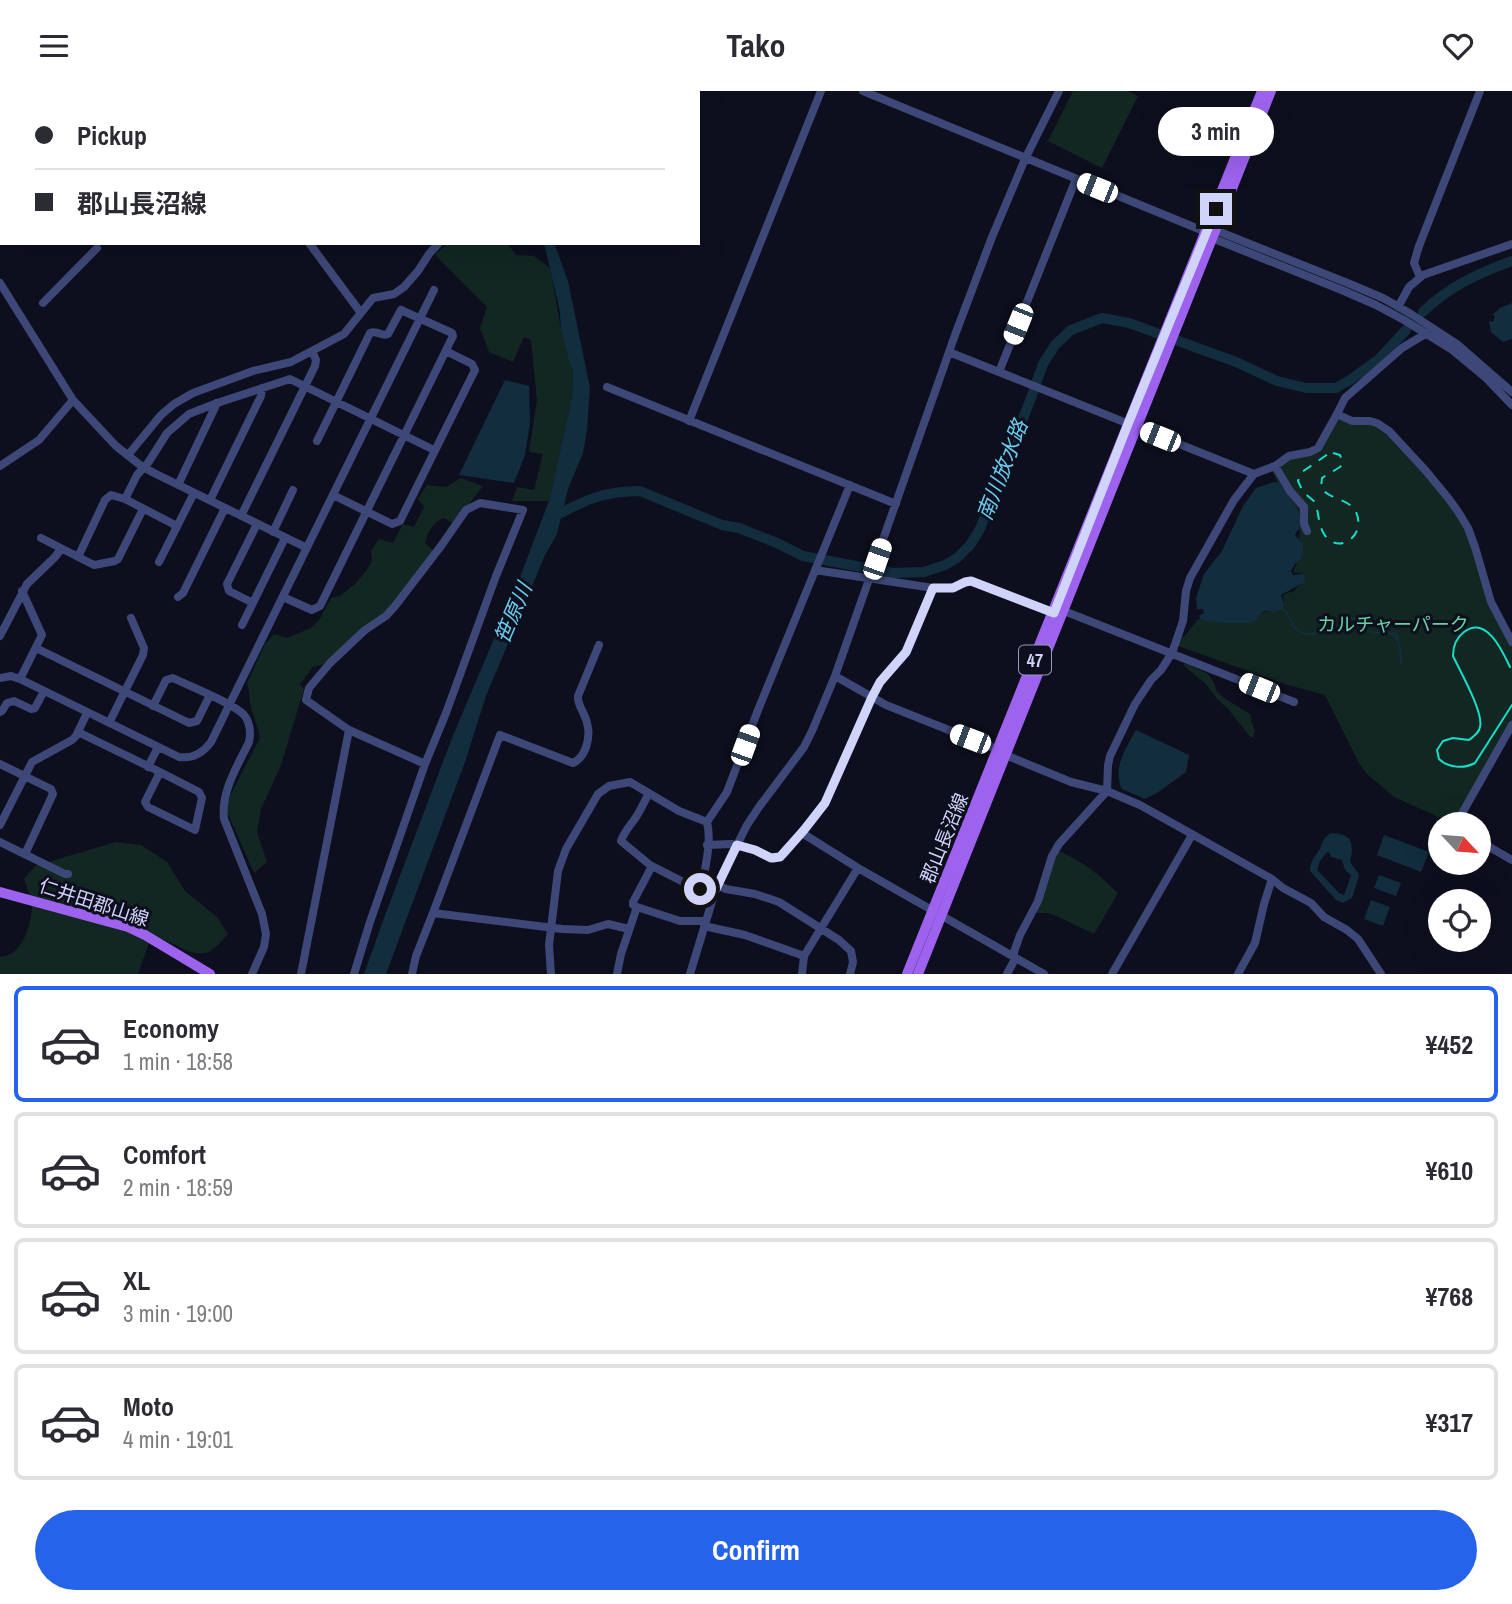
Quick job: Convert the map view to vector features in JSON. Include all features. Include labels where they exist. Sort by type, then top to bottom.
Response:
[{"type":"main road","name":"郡山長沼線","points":[[1211,233],[1262,91]]},
{"type":"main road","name":"郡山長沼線","points":[[918,974],[937,913],[1001,752],[1271,91]]},
{"type":"main road","name":"仁井田郡山線","points":[[0,891],[128,927],[210,974]]},
{"type":"main road","name":"郡山長沼線","points":[[907,974],[937,913]]},
{"type":"street","points":[[689,421],[821,91]]},
{"type":"street","points":[[863,91],[1076,180],[1382,298],[1398,307],[1451,349],[1486,378],[1512,405]]},
{"type":"street","points":[[690,974],[715,889],[759,807],[804,747],[835,676],[992,237],[1025,159],[1059,91]]},
{"type":"street","points":[[1420,277],[1414,264],[1419,246],[1480,91]]},
{"type":"street","points":[[999,372],[1076,180]]},
{"type":"street","points":[[1211,233],[1408,317]]},
{"type":"street","points":[[1398,307],[1409,287],[1423,275],[1512,244]]},
{"type":"street","points":[[310,245],[361,313]]},
{"type":"street","points":[[128,455],[161,415],[193,393],[253,370],[291,362],[344,334],[374,297],[394,294],[404,287],[438,245]]},
{"type":"street","points":[[43,303],[97,248]]},
{"type":"street","points":[[0,283],[73,400],[116,446],[144,467],[307,548]]},
{"type":"street","points":[[0,678],[11,676],[20,679],[181,757],[200,754],[211,742],[434,290]]},
{"type":"street","points":[[283,597],[312,610],[320,606],[446,351],[452,333],[401,310],[388,334],[374,332],[369,335],[317,441]]},
{"type":"street","points":[[1424,328],[1457,344],[1512,392]]},
{"type":"street","points":[[1007,974],[1014,961],[1015,947],[1038,901],[1052,856],[1059,843],[1107,791],[1110,756],[1135,704],[1172,653],[1183,621],[1190,578],[1234,500],[1254,474],[1275,466],[1289,456],[1318,448],[1345,398],[1424,328]]},
{"type":"street","points":[[241,516],[316,364],[312,351]]},
{"type":"street","points":[[333,495],[392,524],[400,521],[475,370],[472,364],[446,351]]},
{"type":"street","points":[[949,352],[1254,474]]},
{"type":"street","points":[[125,499],[137,475],[161,441],[191,413],[290,379],[434,450]]},
{"type":"street","points":[[607,387],[896,504]]},
{"type":"street","points":[[209,500],[261,396],[262,388]]},
{"type":"street","points":[[0,466],[36,442],[73,400]]},
{"type":"street","points":[[178,485],[217,403]]},
{"type":"street","points":[[1337,414],[1352,421],[1377,423],[1389,431],[1460,513],[1475,547],[1491,602],[1512,642]]},
{"type":"street","points":[[1275,466],[1290,491],[1304,507],[1304,524],[1307,531]]},
{"type":"street","points":[[702,888],[707,822],[727,792],[850,485]]},
{"type":"street","points":[[272,532],[293,490]]},
{"type":"street","points":[[159,562],[194,493]]},
{"type":"street","points":[[78,557],[107,497],[114,494],[177,526]]},
{"type":"street","points":[[354,974],[425,764],[523,510],[480,503],[466,510],[395,606],[330,663],[307,692],[306,700],[349,730],[425,764]]},
{"type":"street","points":[[178,597],[183,593],[225,508]]},
{"type":"street","points":[[41,538],[96,565],[118,559],[144,509]]},
{"type":"street","points":[[253,603],[229,591],[227,584],[257,524]]},
{"type":"street","points":[[242,625],[285,538]]},
{"type":"street","points":[[0,634],[27,584],[61,549]]},
{"type":"street","points":[[815,571],[933,588],[953,588],[971,581],[1172,653],[1294,702]]},
{"type":"street","points":[[707,845],[737,845],[774,859],[784,854],[821,809],[829,795],[872,697],[880,682],[906,652],[933,588]]},
{"type":"street","points":[[20,679],[42,633],[22,591]]},
{"type":"street","points":[[108,723],[144,655],[144,648],[131,618]]},
{"type":"street","points":[[412,974],[416,956],[500,735],[573,763],[577,762],[586,747],[589,726],[578,696],[599,645]]},
{"type":"street","points":[[36,648],[189,723],[195,723],[210,695]]},
{"type":"street","points":[[835,676],[904,712],[1071,782],[1107,791],[1140,805],[1311,903],[1324,917],[1358,939],[1381,974]]},
{"type":"street","points":[[153,706],[166,680],[173,678],[229,705],[243,714],[249,723],[249,742],[227,789],[223,804],[224,819],[262,914],[266,934],[264,947],[252,974]]},
{"type":"street","points":[[0,712],[7,703],[14,701],[31,709],[35,708],[44,691]]},
{"type":"street","points":[[0,825],[32,762],[72,740],[87,713]]},
{"type":"street","points":[[1463,812],[1512,725]]},
{"type":"street","points":[[302,974],[349,730]]},
{"type":"street","points":[[78,732],[160,772],[199,792],[202,798],[195,830],[148,807],[145,802],[160,772]]},
{"type":"street","points":[[148,767],[158,747]]},
{"type":"street","points":[[0,764],[51,789],[54,795],[25,854]]},
{"type":"street","points":[[551,974],[549,945],[560,863],[598,794],[609,786],[626,782],[634,784],[679,811],[707,822]]},
{"type":"street","points":[[649,793],[621,841],[652,866],[695,888],[738,890],[775,900],[839,940],[851,951],[853,962],[850,974]]},
{"type":"street","points":[[802,833],[1044,974]]},
{"type":"street","points":[[1112,974],[1192,835]]},
{"type":"street","points":[[0,842],[68,874]]},
{"type":"street","points":[[1491,848],[1512,860]]},
{"type":"street","points":[[652,866],[633,905],[680,921],[704,924],[745,935],[804,955]]},
{"type":"street","points":[[802,974],[804,955],[858,868]]},
{"type":"street","points":[[1238,974],[1255,943],[1264,904],[1274,881]]},
{"type":"street","points":[[617,974],[637,907]]},
{"type":"street","points":[[433,913],[586,930],[608,924],[629,929]]},
{"type":"green space","points":[[1073,91],[1128,91],[1138,96],[1102,168],[1048,141]]},
{"type":"green space","points":[[445,245],[508,245],[516,255],[534,256],[550,268],[561,329],[573,371],[572,397],[549,501],[512,501],[517,487],[534,490],[543,454],[529,452],[537,400],[531,340],[524,337],[513,362],[489,352],[480,328],[487,307],[435,255]]},
{"type":"green space","name":"カルチャーパーク","points":[[1338,419],[1379,425],[1447,499],[1467,532],[1493,614],[1512,647],[1512,720],[1461,812],[1428,812],[1394,797],[1366,773],[1325,695],[1288,685],[1178,646],[1181,637],[1185,636],[1198,619],[1251,619],[1277,608],[1284,602],[1283,596],[1294,591],[1304,580],[1301,573],[1293,573],[1297,565],[1300,533],[1272,471],[1286,460],[1307,456]]},
{"type":"green space","points":[[461,478],[483,486],[454,524],[444,518],[432,528],[425,543],[434,551],[391,607],[325,664],[313,667],[300,684],[304,689],[281,765],[261,809],[257,832],[267,862],[254,873],[228,814],[228,803],[260,738],[247,683],[265,644],[274,634],[287,638],[311,628],[319,620],[331,598],[341,595],[367,570],[372,561],[371,551],[379,539],[393,543],[403,524],[414,527],[424,507],[418,499],[427,485],[446,487]]},
{"type":"green space","points":[[1185,663],[1208,674],[1217,692],[1250,714],[1255,731],[1253,737],[1251,738],[1206,684],[1183,665]]},
{"type":"green space","points":[[116,842],[141,845],[167,862],[185,891],[217,917],[228,934],[206,953],[191,952],[164,940],[150,940],[138,974],[0,974],[0,957],[8,955],[20,946],[30,923],[32,907],[24,879],[35,866]]},
{"type":"green space","points":[[1057,850],[1090,869],[1118,893],[1094,934],[1048,913],[1033,913]]},
{"type":"water","name":"笹原川","points":[[544,245],[555,245],[568,281],[590,388],[583,453],[568,489],[557,534],[545,555],[486,696],[465,762],[386,974],[364,974],[452,738],[549,501],[572,397],[573,371],[561,329],[560,312]]},
{"type":"water","points":[[1512,303],[1512,339],[1503,342],[1491,332],[1489,321],[1493,322],[1495,316],[1492,315],[1500,308]]},
{"type":"water","points":[[505,380],[529,386],[530,423],[525,455],[514,483],[459,475]]},
{"type":"water","points":[[1274,482],[1280,483],[1299,514],[1300,525],[1295,535],[1303,544],[1303,556],[1291,571],[1293,575],[1305,576],[1305,582],[1281,595],[1283,609],[1264,611],[1253,622],[1222,623],[1201,620],[1199,616],[1204,613],[1203,609],[1197,609],[1196,598],[1204,574],[1221,553],[1243,506],[1256,488]]},
{"type":"water","points":[[1136,730],[1189,755],[1186,772],[1145,799],[1122,789],[1119,781],[1119,766]]},
{"type":"water","points":[[1331,833],[1344,835],[1350,841],[1350,862],[1359,876],[1352,898],[1343,903],[1336,900],[1310,871],[1312,861],[1324,839]],"holes":[[[1327,852],[1331,857],[1342,860],[1345,870],[1351,875],[1344,895],[1317,870],[1320,861]]]},
{"type":"water","points":[[1384,835],[1428,852],[1421,872],[1377,855]]},
{"type":"water","points":[[1379,875],[1401,883],[1396,896],[1374,888]]},
{"type":"water","points":[[1371,900],[1390,907],[1383,926],[1364,919]]},
{"type":"waterway","name":"南川放水路","points":[[1423,312],[1464,282],[1512,261]]},
{"type":"waterway","name":"南川放水路","points":[[551,518],[594,498],[640,491],[722,525],[739,528],[777,543],[803,556],[893,573],[924,572],[957,558],[970,545],[980,529],[1043,364],[1055,345],[1071,330],[1102,318],[1129,323],[1236,362],[1277,381],[1306,388],[1336,388],[1350,380],[1379,359],[1406,330]]},
{"type":"waterway","points":[[1283,609],[1296,629],[1303,633],[1321,632],[1351,618],[1370,632],[1390,633],[1399,643],[1401,663]]},
{"type":"waterway","points":[[1392,633],[1397,634],[1398,640]]},
{"type":"tram line","points":[[1510,667],[1498,644],[1486,631],[1472,628],[1459,637],[1453,656],[1475,702],[1480,727],[1469,740],[1453,738],[1443,741],[1437,750],[1439,759],[1456,767],[1475,763],[1512,705]]},
{"type":"railway","points":[[1333,453],[1340,455],[1343,463],[1322,478],[1321,487],[1328,494],[1353,507],[1358,521],[1358,529],[1354,535],[1343,543],[1336,543],[1324,534],[1315,502],[1303,492],[1298,481],[1302,472],[1333,453]]},
{"type":"route","points":[[700,889],[714,893],[737,845],[774,859],[780,857],[821,809],[872,697],[880,682],[906,652],[933,588],[953,588],[971,581],[1054,613],[1216,209]]}]
